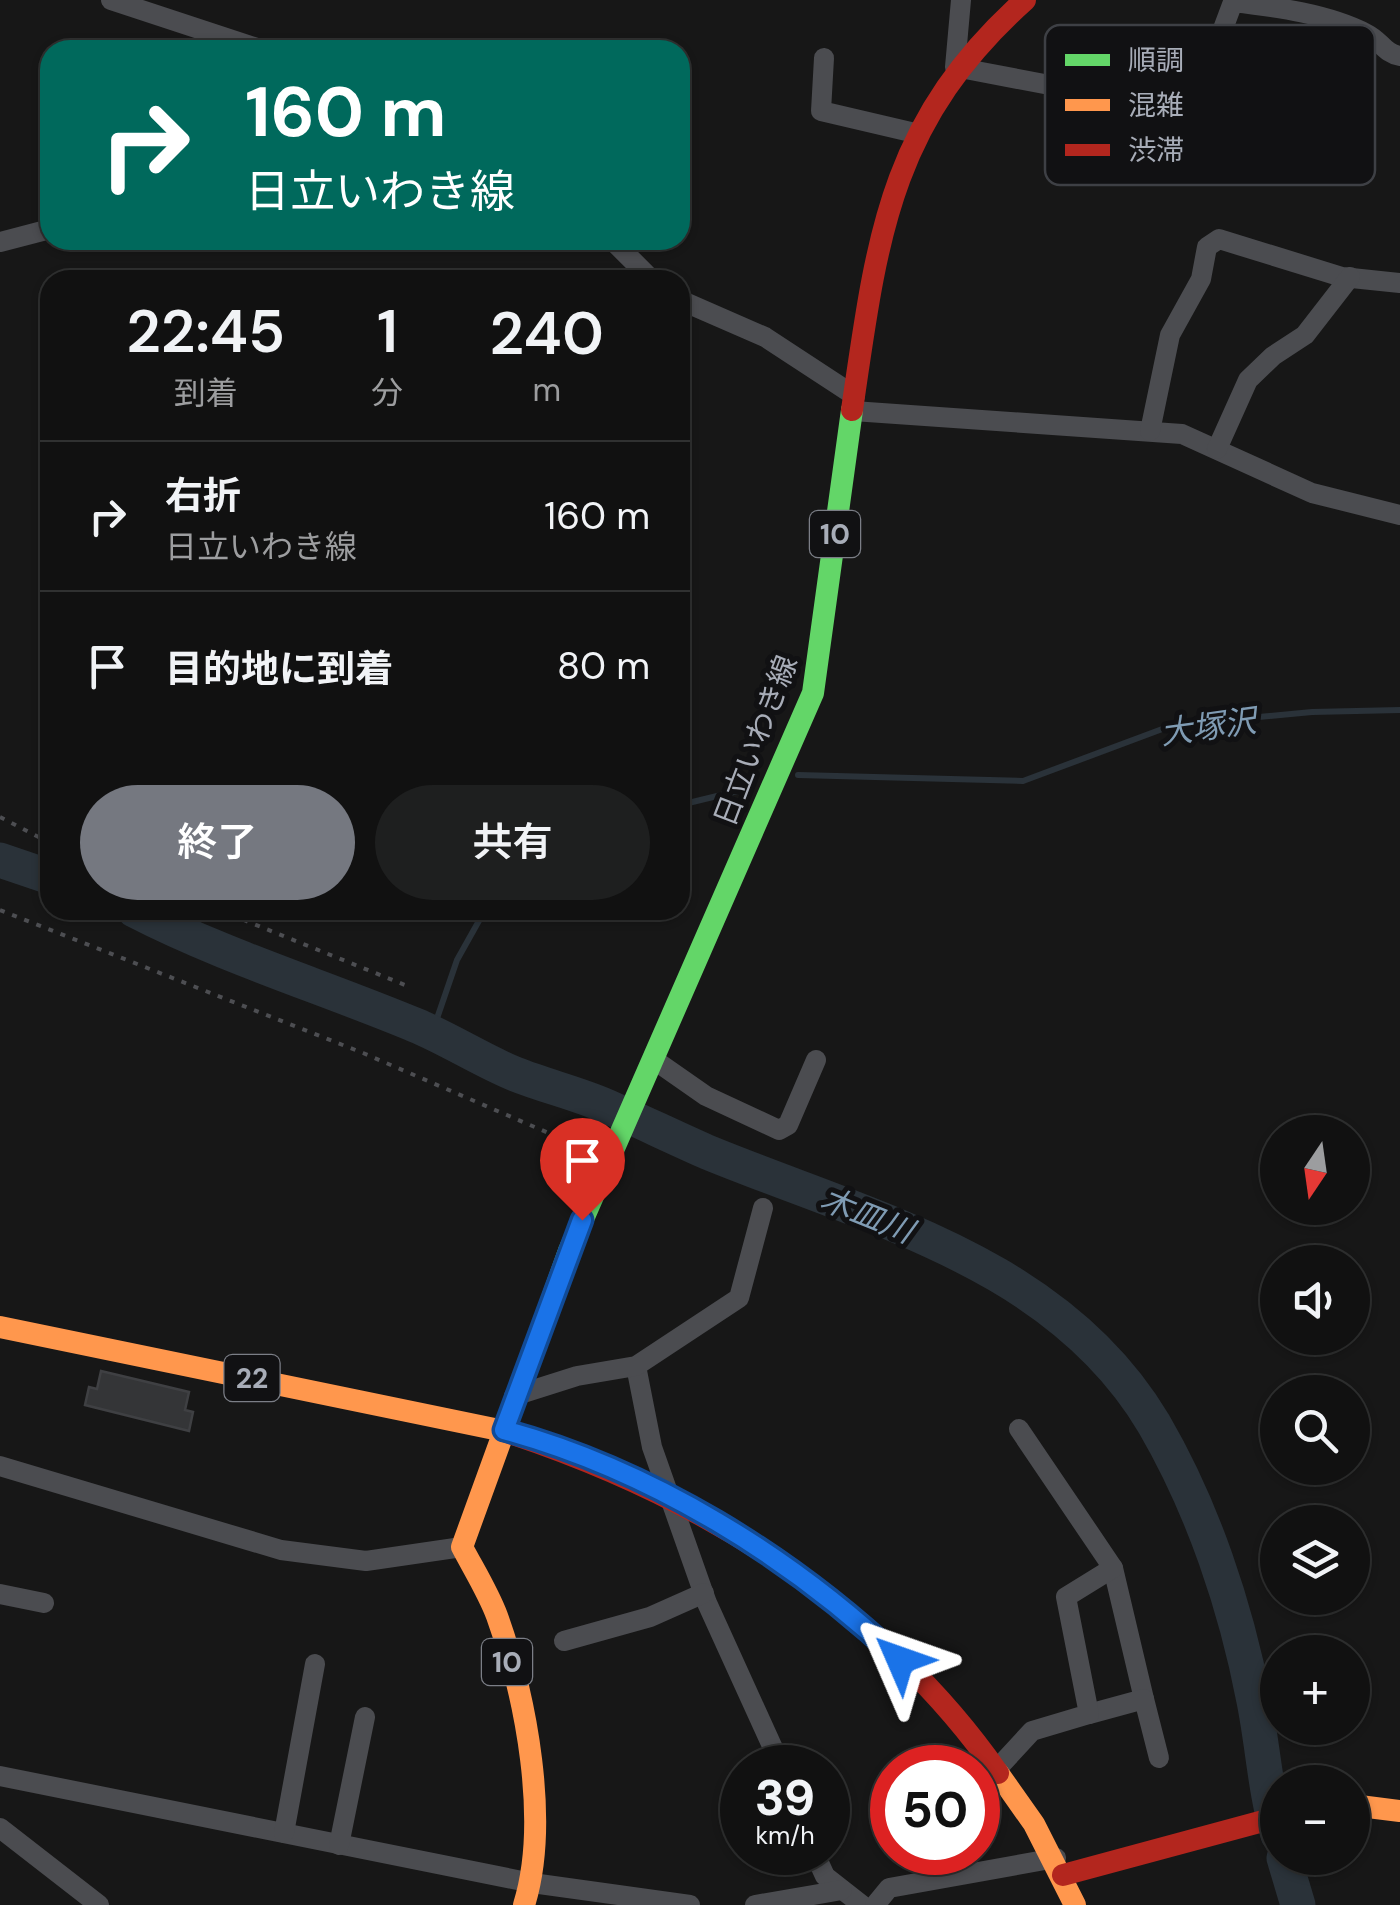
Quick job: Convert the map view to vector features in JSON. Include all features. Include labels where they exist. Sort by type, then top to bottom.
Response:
[{"type":"main road","name":"日立いわき線","points":[[462,1546],[514,1396],[612,1152],[813,693],[822,657],[880,231],[915,133],[956,67],[1025,0]]},
{"type":"main road","name":"22","points":[[0,1327],[504,1430]]},
{"type":"main road","points":[[504,1430],[590,1459],[671,1500],[788,1568],[857,1620],[922,1681],[975,1745]]},
{"type":"main road","name":"10","points":[[462,1546],[498,1621],[522,1732],[536,1818],[528,1894]]},
{"type":"main road","points":[[1000,1776],[1059,1866],[1075,1905]]},
{"type":"main road","points":[[1370,1808],[1400,1812]]},
{"type":"main road","points":[[1059,1866],[1260,1821]]},
{"type":"street","points":[[111,0],[233,40]]},
{"type":"street","points":[[961,0],[956,67],[1045,84]]},
{"type":"street","points":[[1224,25],[1233,2],[1282,8],[1337,25]]},
{"type":"street","points":[[1375,40],[1388,54],[1400,56]]},
{"type":"street","points":[[824,58],[821,112],[915,133]]},
{"type":"street","points":[[0,242],[40,231]]},
{"type":"street","points":[[1150,431],[1170,335],[1201,279],[1207,247],[1220,239],[1350,277],[1400,283]]},
{"type":"street","points":[[622,250],[642,270]]},
{"type":"street","points":[[1217,449],[1248,380],[1305,335],[1350,277]]},
{"type":"street","points":[[690,304],[765,337],[854,403],[1182,434],[1312,492],[1400,516]]},
{"type":"street","points":[[648,1070],[779,1130],[788,1125],[816,1060]]},
{"type":"street","points":[[514,1396],[577,1376],[636,1366],[739,1298],[763,1208]]},
{"type":"street","points":[[636,1366],[652,1447],[726,1653],[771,1745]]},
{"type":"street","points":[[1020,1429],[1113,1568],[1158,1758]]},
{"type":"street","points":[[0,1466],[281,1550],[366,1561],[462,1546]]},
{"type":"street","points":[[1089,1714],[1066,1597],[1113,1568]]},
{"type":"street","points":[[564,1641],[650,1617],[704,1593]]},
{"type":"street","points":[[0,1594],[44,1602]]},
{"type":"street","points":[[284,1834],[315,1664]]},
{"type":"street","points":[[1000,1766],[1032,1731],[1144,1699]]},
{"type":"street","points":[[340,1844],[364,1717]]},
{"type":"street","points":[[0,1776],[340,1844],[528,1894],[690,1905]]},
{"type":"street","points":[[0,1828],[99,1905]]},
{"type":"street","points":[[875,1905],[889,1888],[1059,1866]]},
{"type":"street","points":[[825,1875],[862,1905]]},
{"type":"street","points":[[755,1905],[842,1890]]},
{"type":"path","points":[[0,816],[40,837]]},
{"type":"path","points":[[0,910],[612,1152]]},
{"type":"path","points":[[244,920],[410,986]]},
{"type":"building","points":[[101,1371],[189,1392],[185,1410],[193,1412],[189,1431],[85,1405],[89,1387],[97,1389]]},
{"type":"waterway","name":"大塚沢","points":[[798,775],[1023,781],[1173,725],[1312,712],[1400,710]]},
{"type":"waterway","points":[[690,803],[746,789]]},
{"type":"waterway","name":"木皿川","points":[[0,860],[40,874]]},
{"type":"waterway","name":"木皿川","points":[[154,920],[415,1025],[515,1074],[595,1101],[707,1152],[895,1225],[956,1252],[1013,1284],[1067,1323],[1114,1369],[1154,1424],[1188,1490],[1216,1559],[1247,1666],[1264,1765]]},
{"type":"waterway","points":[[432,1033],[457,960],[479,920]]},
{"type":"waterway","name":"木皿川","points":[[1289,1875],[1298,1905]]},
{"type":"traffic: fast","points":[[532,1354],[569,1251],[813,693],[852,410]]},
{"type":"traffic: slow","points":[[0,1327],[504,1431]]},
{"type":"traffic: slow","points":[[524,1905],[535,1836],[535,1798],[525,1721],[497,1616],[462,1547],[532,1354]]},
{"type":"traffic: slow","points":[[1000,1776],[1034,1824],[1075,1905]]},
{"type":"traffic: slow","points":[[1370,1807],[1400,1811]]},
{"type":"traffic: jam","points":[[852,410],[882,237],[917,138],[944,91],[980,46],[1025,0]]},
{"type":"traffic: jam","points":[[504,1431],[646,1487],[779,1562],[841,1607],[898,1657],[976,1745]]},
{"type":"traffic: jam","points":[[1063,1875],[1260,1822]]},
{"type":"route","points":[[582,1220],[504,1430],[590,1459],[721,1526],[833,1600],[900,1660]]}]
